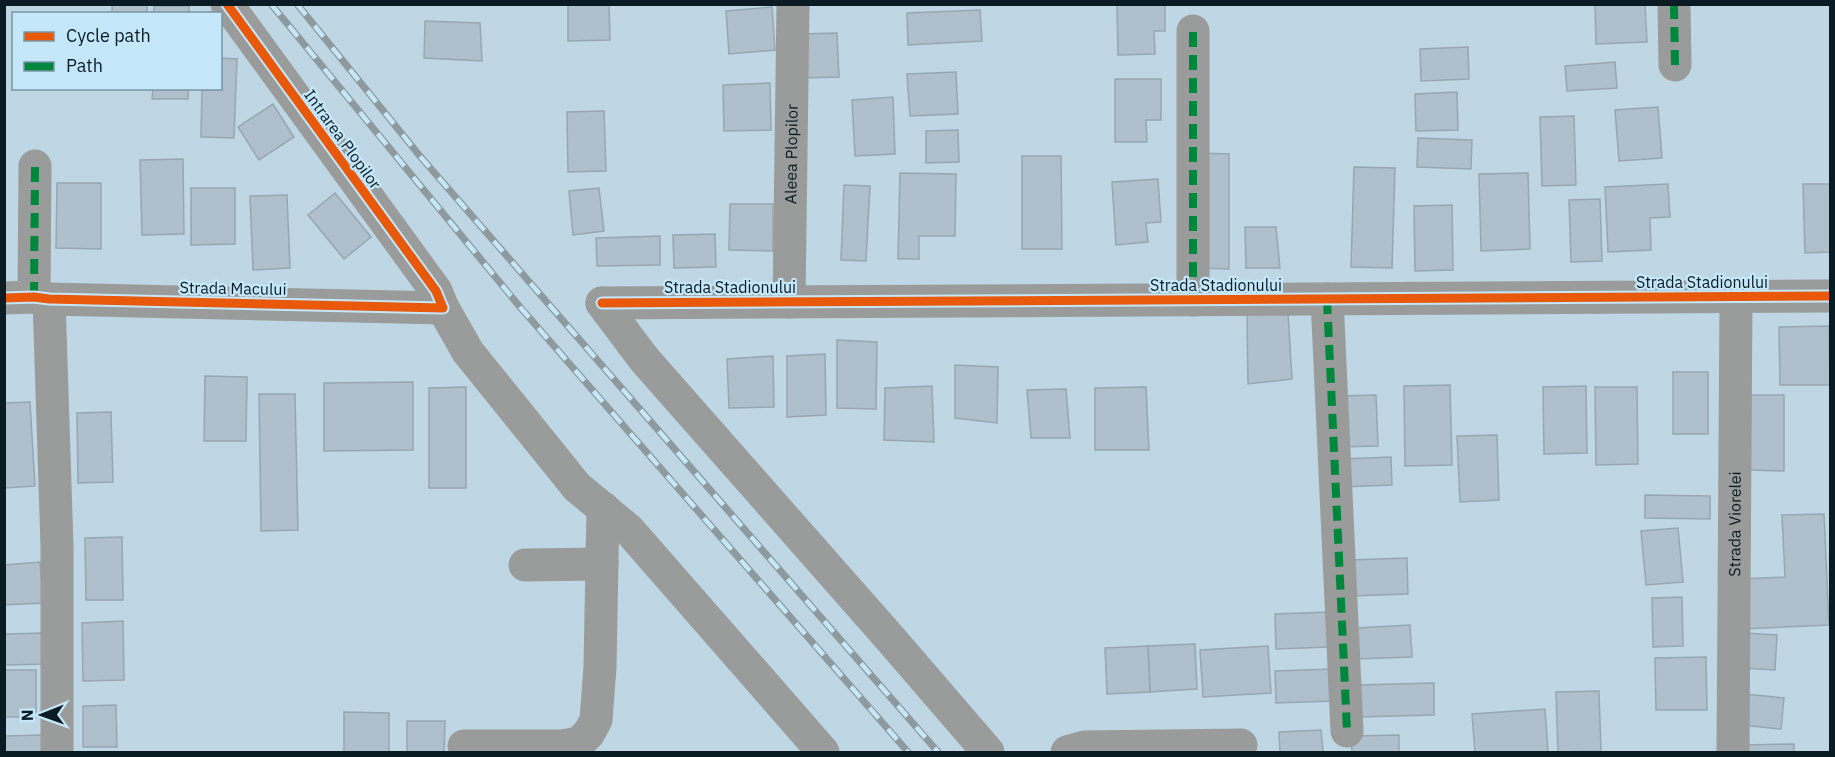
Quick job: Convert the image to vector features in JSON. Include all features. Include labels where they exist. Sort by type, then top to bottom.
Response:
[{"type":"street","name":"Intrarea Plopilor","points":[[227,4],[439,299],[468,352],[577,487],[629,530],[824,753]]},
{"type":"street","name":"Aleea Plopilor","points":[[789,302],[793,4]]},
{"type":"street","points":[[1674,4],[1675,65]]},
{"type":"street","points":[[1193,31],[1193,300]]},
{"type":"street","points":[[35,166],[29,298],[57,546],[57,753]]},
{"type":"street","name":"Strada Stadionului","points":[[988,753],[866,610],[644,358],[602,303],[1830,296]]},
{"type":"street","name":"Strada Viorelei","points":[[1733,753],[1736,297]]},
{"type":"street","name":"Strada Macului","points":[[29,298],[439,299]]},
{"type":"street","points":[[1327,299],[1347,731]]},
{"type":"street","points":[[464,746],[562,746],[579,743],[589,733],[596,720],[600,668],[603,508]]},
{"type":"street","points":[[525,565],[602,564]]},
{"type":"street","points":[[1066,753],[1085,747],[1241,745]]},
{"type":"building","points":[[112,4],[147,4],[147,12],[112,12]]},
{"type":"building","points":[[568,4],[609,4],[610,40],[568,41]]},
{"type":"building","points":[[1117,4],[1165,4],[1165,31],[1154,31],[1155,54],[1118,55]]},
{"type":"building","points":[[1595,4],[1645,4],[1647,42],[1596,44]]},
{"type":"building","points":[[154,6],[189,6],[189,12],[154,12]]},
{"type":"building","points":[[772,7],[775,50],[729,54],[726,11]]},
{"type":"building","points":[[980,10],[982,41],[908,45],[907,13]]},
{"type":"building","points":[[425,21],[480,23],[482,61],[424,58]]},
{"type":"building","points":[[837,33],[839,77],[802,78],[801,34]]},
{"type":"building","points":[[1468,47],[1469,79],[1421,81],[1420,49]]},
{"type":"building","points":[[222,58],[237,59],[234,138],[201,137],[202,90],[222,90]]},
{"type":"building","points":[[1615,62],[1617,88],[1567,91],[1565,66]]},
{"type":"building","points":[[956,72],[958,114],[910,116],[907,74]]},
{"type":"building","points":[[1115,79],[1161,79],[1161,120],[1146,120],[1147,142],[1115,142]]},
{"type":"building","points":[[770,83],[771,130],[724,131],[723,85]]},
{"type":"building","points":[[153,90],[188,90],[188,99],[152,99]]},
{"type":"building","points":[[1457,92],[1458,130],[1416,131],[1415,94]]},
{"type":"building","points":[[893,97],[895,154],[855,156],[852,100]]},
{"type":"building","points":[[273,104],[294,137],[259,160],[238,127]]},
{"type":"building","points":[[1658,107],[1662,158],[1619,161],[1615,110]]},
{"type":"building","points":[[604,111],[606,171],[568,172],[567,112]]},
{"type":"building","points":[[1574,116],[1576,185],[1542,186],[1540,117]]},
{"type":"building","points":[[958,130],[959,162],[926,163],[926,131]]},
{"type":"building","points":[[1418,138],[1472,140],[1471,169],[1417,167]]},
{"type":"building","points":[[1198,153],[1229,154],[1229,269],[1197,268]]},
{"type":"building","points":[[1022,156],[1061,156],[1062,249],[1022,249]]},
{"type":"building","points":[[183,159],[184,234],[142,235],[140,160]]},
{"type":"building","points":[[1354,167],[1395,168],[1392,268],[1351,267]]},
{"type":"building","points":[[900,173],[956,174],[955,236],[919,236],[919,259],[898,259]]},
{"type":"building","points":[[1528,173],[1530,249],[1481,251],[1479,174]]},
{"type":"building","points":[[1158,179],[1161,222],[1146,223],[1148,242],[1116,245],[1112,182]]},
{"type":"building","points":[[57,183],[101,183],[101,249],[56,248]]},
{"type":"building","points":[[1668,184],[1670,217],[1650,218],[1651,250],[1608,252],[1605,187]]},
{"type":"building","points":[[1803,184],[1830,184],[1830,252],[1805,253]]},
{"type":"building","points":[[844,185],[870,186],[866,261],[841,260]]},
{"type":"building","points":[[191,188],[235,188],[235,244],[191,245]]},
{"type":"building","points":[[599,188],[604,231],[573,235],[569,191]]},
{"type":"building","points":[[335,193],[371,237],[344,259],[308,215]]},
{"type":"building","points":[[287,195],[290,268],[253,270],[250,196]]},
{"type":"building","points":[[1600,199],[1602,261],[1571,262],[1569,200]]},
{"type":"building","points":[[730,204],[773,204],[773,251],[729,250]]},
{"type":"building","points":[[1452,205],[1453,270],[1415,271],[1414,206]]},
{"type":"building","points":[[1245,227],[1276,227],[1280,268],[1246,268]]},
{"type":"building","points":[[715,234],[716,267],[674,268],[673,235]]},
{"type":"building","points":[[660,236],[660,265],[597,266],[596,238]]},
{"type":"building","points":[[1288,312],[1292,379],[1248,384],[1247,314]]},
{"type":"building","points":[[1829,326],[1830,385],[1780,385],[1779,327]]},
{"type":"building","points":[[837,340],[877,342],[876,409],[837,408]]},
{"type":"building","points":[[825,354],[826,415],[787,417],[787,356]]},
{"type":"building","points":[[773,356],[774,407],[729,408],[727,359]]},
{"type":"building","points":[[955,365],[998,367],[997,423],[955,418]]},
{"type":"building","points":[[1673,372],[1708,372],[1708,434],[1673,434]]},
{"type":"building","points":[[205,376],[247,377],[246,441],[204,441]]},
{"type":"building","points":[[413,382],[413,450],[324,451],[324,383]]},
{"type":"building","points":[[1450,385],[1452,465],[1405,466],[1404,386]]},
{"type":"building","points":[[932,386],[934,442],[884,440],[885,388]]},
{"type":"building","points":[[1586,386],[1587,453],[1544,454],[1543,387]]},
{"type":"building","points":[[466,387],[466,488],[429,488],[429,388]]},
{"type":"building","points":[[1146,387],[1149,450],[1095,450],[1095,388]]},
{"type":"building","points":[[1595,387],[1637,387],[1638,464],[1596,465]]},
{"type":"building","points":[[1066,389],[1070,438],[1031,438],[1027,390]]},
{"type":"building","points":[[259,394],[295,394],[298,530],[261,531]]},
{"type":"building","points":[[1376,395],[1378,446],[1339,447],[1338,396]]},
{"type":"building","points":[[1749,395],[1784,395],[1784,471],[1748,470]]},
{"type":"building","points":[[30,402],[35,486],[4,488],[4,403]]},
{"type":"building","points":[[111,412],[113,482],[78,483],[77,413]]},
{"type":"building","points":[[1497,435],[1499,500],[1460,502],[1457,436]]},
{"type":"building","points":[[1391,457],[1392,485],[1342,487],[1341,459]]},
{"type":"building","points":[[1645,495],[1710,496],[1710,519],[1645,518]]},
{"type":"building","points":[[1824,514],[1829,625],[1743,629],[1740,579],[1785,577],[1782,515]]},
{"type":"building","points":[[1678,528],[1683,582],[1646,585],[1641,531]]},
{"type":"building","points":[[122,537],[123,600],[86,600],[85,538]]},
{"type":"building","points":[[1407,558],[1408,594],[1350,596],[1348,560]]},
{"type":"building","points":[[40,562],[43,603],[4,605],[4,565]]},
{"type":"building","points":[[1682,597],[1683,646],[1653,647],[1652,598]]},
{"type":"building","points":[[1329,612],[1330,647],[1276,649],[1275,614]]},
{"type":"building","points":[[123,621],[124,680],[83,681],[82,623]]},
{"type":"building","points":[[1410,625],[1412,657],[1357,659],[1356,628]]},
{"type":"building","points":[[44,633],[45,664],[4,665],[4,634]]},
{"type":"building","points":[[1744,633],[1777,635],[1775,670],[1742,668]]},
{"type":"building","points":[[1195,644],[1197,689],[1150,692],[1148,646]]},
{"type":"building","points":[[1148,646],[1150,692],[1107,694],[1105,648]]},
{"type":"building","points":[[1268,646],[1271,693],[1203,697],[1200,650]]},
{"type":"building","points":[[1706,657],[1707,710],[1656,710],[1655,658]]},
{"type":"building","points":[[1332,669],[1333,701],[1276,703],[1275,671]]},
{"type":"building","points":[[4,670],[36,670],[36,717],[4,717]]},
{"type":"building","points":[[1434,683],[1434,715],[1358,717],[1357,685]]},
{"type":"building","points":[[1599,691],[1601,751],[1558,752],[1556,692]]},
{"type":"building","points":[[1745,694],[1784,698],[1781,729],[1742,725]]},
{"type":"building","points":[[116,705],[117,747],[83,747],[83,706]]},
{"type":"building","points":[[1545,709],[1548,752],[1475,752],[1472,714]]},
{"type":"building","points":[[344,712],[389,713],[389,752],[344,752]]},
{"type":"building","points":[[407,721],[445,721],[444,752],[407,752]]},
{"type":"building","points":[[1321,730],[1323,752],[1280,752],[1279,732]]},
{"type":"building","points":[[43,735],[44,752],[4,752],[4,736]]},
{"type":"building","points":[[1399,735],[1399,752],[1352,752],[1351,736]]},
{"type":"building","points":[[1794,744],[1794,752],[1740,752],[1740,745]]},
{"type":"railway","points":[[271,4],[520,307],[908,752]]},
{"type":"railway","points":[[297,4],[419,155],[938,752]]},
{"type":"marked path","points":[[1674,4],[1675,65]]},
{"type":"marked path","points":[[1193,31],[1193,300]]},
{"type":"marked path","points":[[34,297],[35,166]]},
{"type":"marked path","points":[[1327,299],[1347,731]]},
{"type":"cycle path","points":[[4,298],[443,308],[436,291],[227,4]]},
{"type":"cycle path","points":[[602,303],[1830,296]]}]
